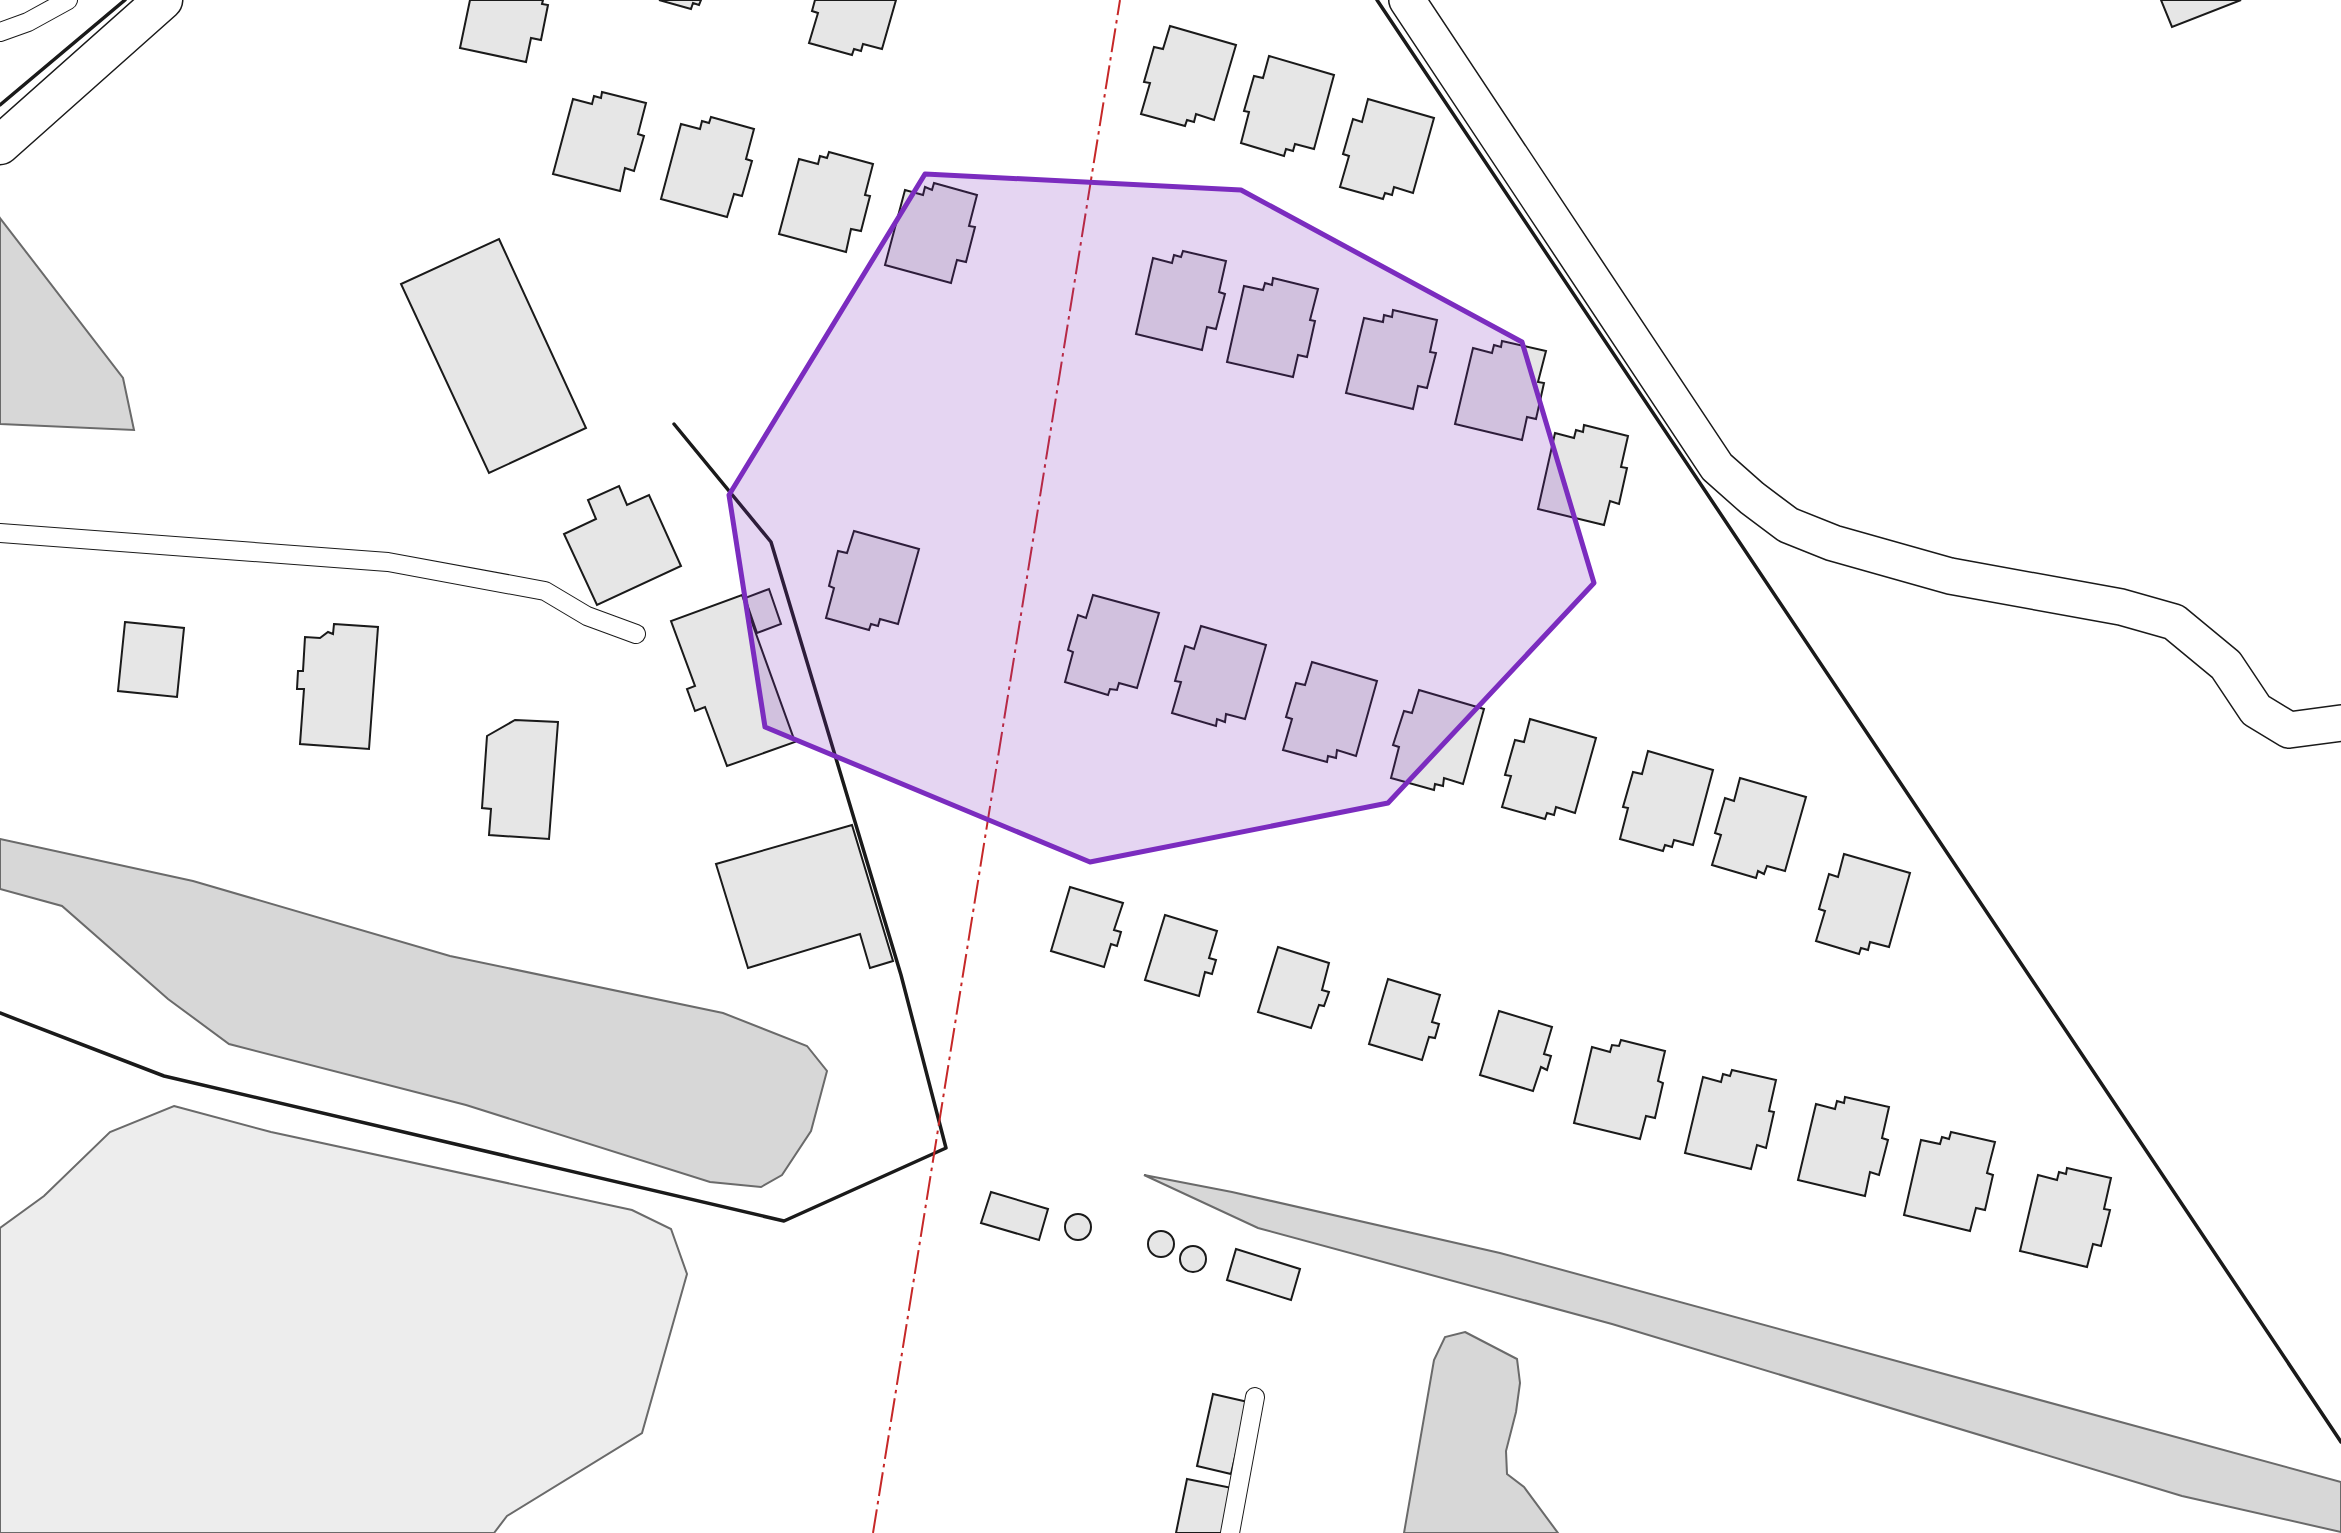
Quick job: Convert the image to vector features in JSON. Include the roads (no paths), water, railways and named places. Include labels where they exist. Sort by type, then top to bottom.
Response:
[{"type":"street","points":[[0,145],[163,0]]},
{"type":"street","points":[[1407,0],[1717,467],[1752,498],[1788,525],[1833,543],[1950,576],[2109,604],[2174,622],[2226,665],[2256,710],[2289,730],[2341,723]]},
{"type":"lane","points":[[0,32],[28,22],[68,0]]},
{"type":"lane","points":[[0,533],[388,562],[545,591],[587,616],[636,634]]},
{"type":"lane","points":[[1230,1533],[1255,1397]]}]
